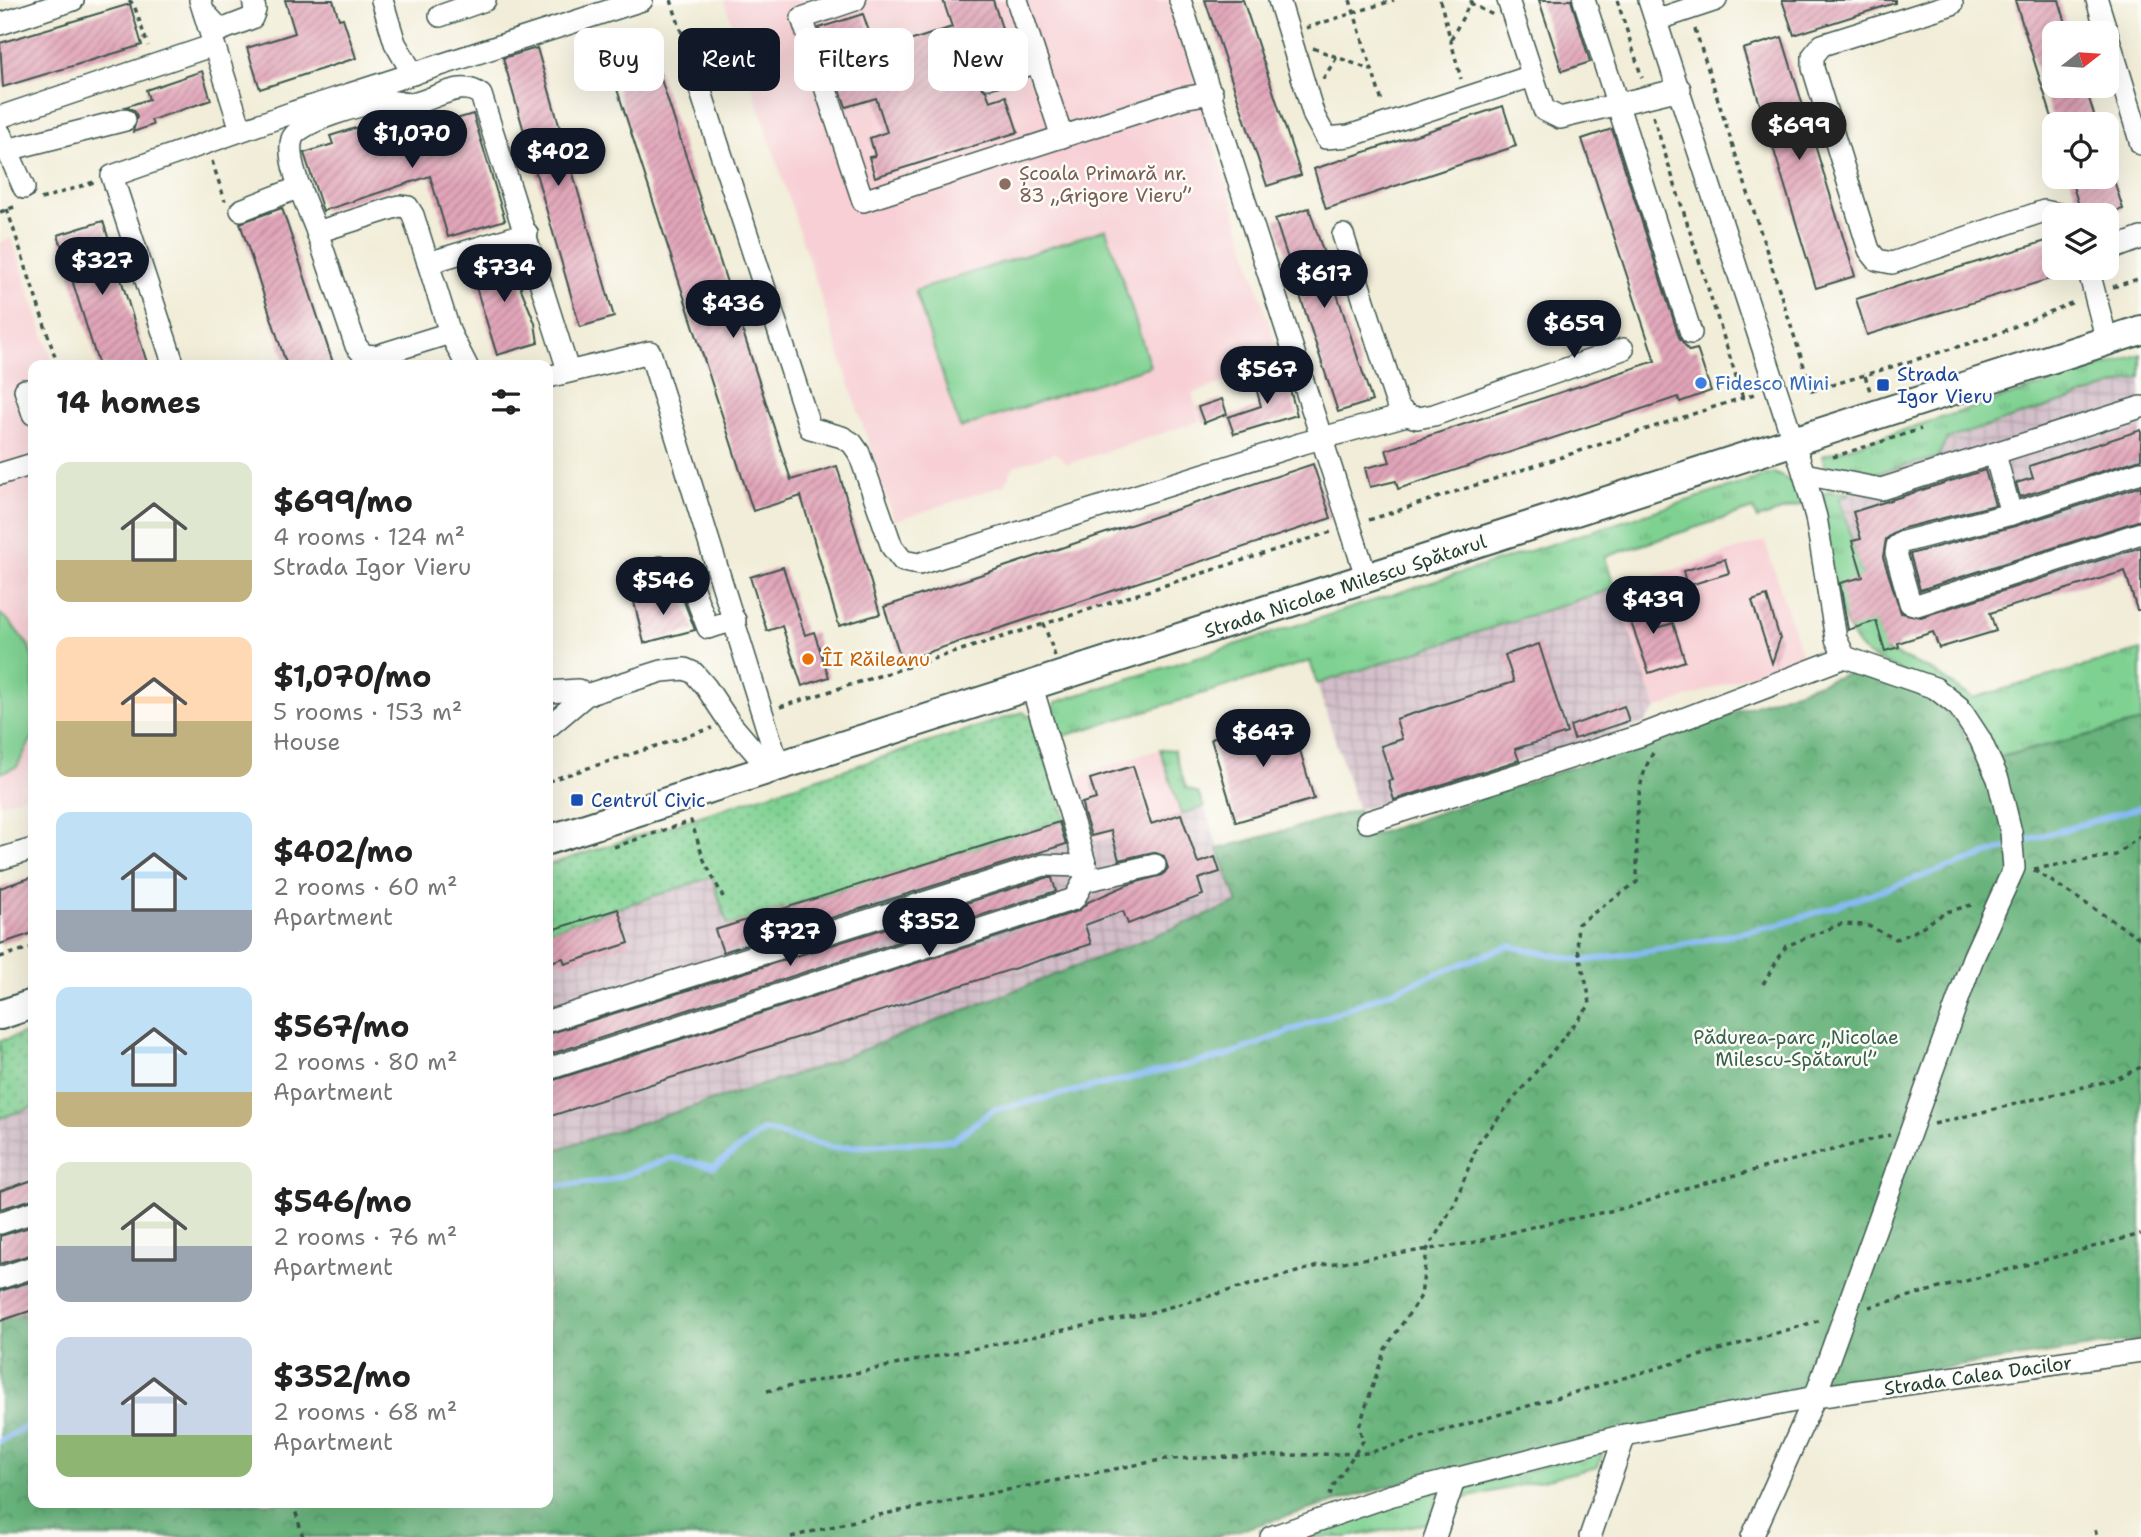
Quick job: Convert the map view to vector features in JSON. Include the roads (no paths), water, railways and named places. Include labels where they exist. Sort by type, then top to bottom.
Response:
[{"type":"main road","name":"Strada Nicolae Milescu Spătarul","points":[[553,838],[1062,678],[2141,330]]},
{"type":"main road","points":[[0,1015],[28,1006]]},
{"type":"street","points":[[0,24],[73,0]]},
{"type":"street","points":[[201,5],[221,30],[252,18],[255,10],[253,0]]},
{"type":"street","points":[[382,0],[395,44],[413,74]]},
{"type":"street","points":[[440,16],[485,0]]},
{"type":"street","points":[[172,360],[112,176],[241,130],[642,0]]},
{"type":"street","points":[[855,0],[802,18],[863,201],[1182,98],[1212,93]]},
{"type":"street","points":[[1017,0],[1062,136]]},
{"type":"street","points":[[1180,0],[1324,437],[1367,579]]},
{"type":"street","points":[[1279,0],[1314,116],[1326,138],[1349,136],[1532,76]]},
{"type":"street","points":[[1508,0],[1544,110],[1552,116],[1560,118],[1680,89]]},
{"type":"street","points":[[1584,0],[1691,333]]},
{"type":"street","points":[[1716,0],[1689,9],[1653,10],[1804,474],[1815,517],[1836,639],[1845,657]]},
{"type":"street","points":[[2097,0],[2141,144]]},
{"type":"street","points":[[1952,4],[1822,45],[1813,56],[1812,68],[1868,250],[1877,260],[1892,263],[2042,212]]},
{"type":"street","points":[[201,5],[241,130]]},
{"type":"street","points":[[0,117],[214,45]]},
{"type":"street","points":[[1028,65],[1037,62]]},
{"type":"street","points":[[450,333],[376,356],[365,355],[356,346],[300,187],[290,149],[292,137],[304,126],[383,101],[414,104],[469,88],[481,95],[527,233],[568,370]]},
{"type":"street","points":[[701,91],[806,419],[810,428],[852,443],[859,453],[892,547],[903,561],[919,564],[1324,437],[1407,415]]},
{"type":"street","points":[[26,198],[4,142],[125,120]]},
{"type":"street","points":[[240,210],[300,187]]},
{"type":"street","points":[[317,232],[399,206],[408,207],[450,333],[464,360]]},
{"type":"street","points":[[428,263],[527,233]]},
{"type":"street","points":[[1343,235],[1398,407],[1407,415],[1417,418],[1434,415],[1623,349]]},
{"type":"street","points":[[2119,247],[2141,239]]},
{"type":"street","points":[[2091,280],[2107,341]]},
{"type":"street","points":[[553,375],[650,352],[779,767]]},
{"type":"street","points":[[25,390],[28,399]]},
{"type":"street","points":[[1804,474],[1881,489],[2141,407]]},
{"type":"street","points":[[1995,454],[2011,514]]},
{"type":"street","points":[[0,474],[28,466]]},
{"type":"street","points":[[2141,472],[2011,514],[1903,542],[1897,546],[1896,553],[1910,603],[1917,605],[2141,533]]},
{"type":"street","points":[[660,567],[688,576],[708,628],[735,621]]},
{"type":"street","points":[[1367,822],[1670,724],[1845,657],[1935,688],[1959,707],[1980,739],[1998,779],[2023,868],[2000,898],[1973,958],[1815,1397],[1752,1537]]},
{"type":"street","points":[[553,723],[586,695],[662,671],[685,669],[694,673],[706,687],[730,723],[758,757],[779,767]]},
{"type":"street","points":[[553,1067],[1074,899],[1085,874],[1032,687]]},
{"type":"street","points":[[553,692],[578,690],[586,695]]},
{"type":"street","points":[[0,859],[28,851]]},
{"type":"street","points":[[553,1019],[1044,865],[1085,874],[1155,865]]},
{"type":"street","points":[[0,1223],[28,1214]]},
{"type":"street","points":[[0,1278],[28,1269]]},
{"type":"street","name":"Strada Calea Dacilor","points":[[1273,1537],[1389,1496],[1625,1435],[1815,1397],[2141,1351]]},
{"type":"street","points":[[1590,1537],[1625,1435]]},
{"type":"street","points":[[1435,1537],[1455,1478]]},
{"type":"waterway","points":[[2025,841],[2141,807]]},
{"type":"waterway","points":[[553,1186],[607,1181],[672,1158],[714,1167],[764,1130],[835,1148],[953,1140],[993,1110],[1226,1056],[1508,946],[1584,961],[1661,949],[1779,925],[2006,848]]},
{"type":"waterway","points":[[0,1441],[28,1426]]},
{"type":"place","name":"Școala Primară nr. 83 „Grigore Vieru”","points":[[1005,184]]},
{"type":"place","name":"Fidesco Mini","points":[[1701,383]]},
{"type":"place","name":"Strada Igor Vieru","points":[[1883,385]]},
{"type":"place","name":"ÎI Răileanu","points":[[808,659]]},
{"type":"place","name":"Centrul Civic","points":[[577,800]]},
{"type":"park label","name":"Pădurea-parc „Nicolae Milescu-Spătarul”","points":[[1796,1048]]}]
